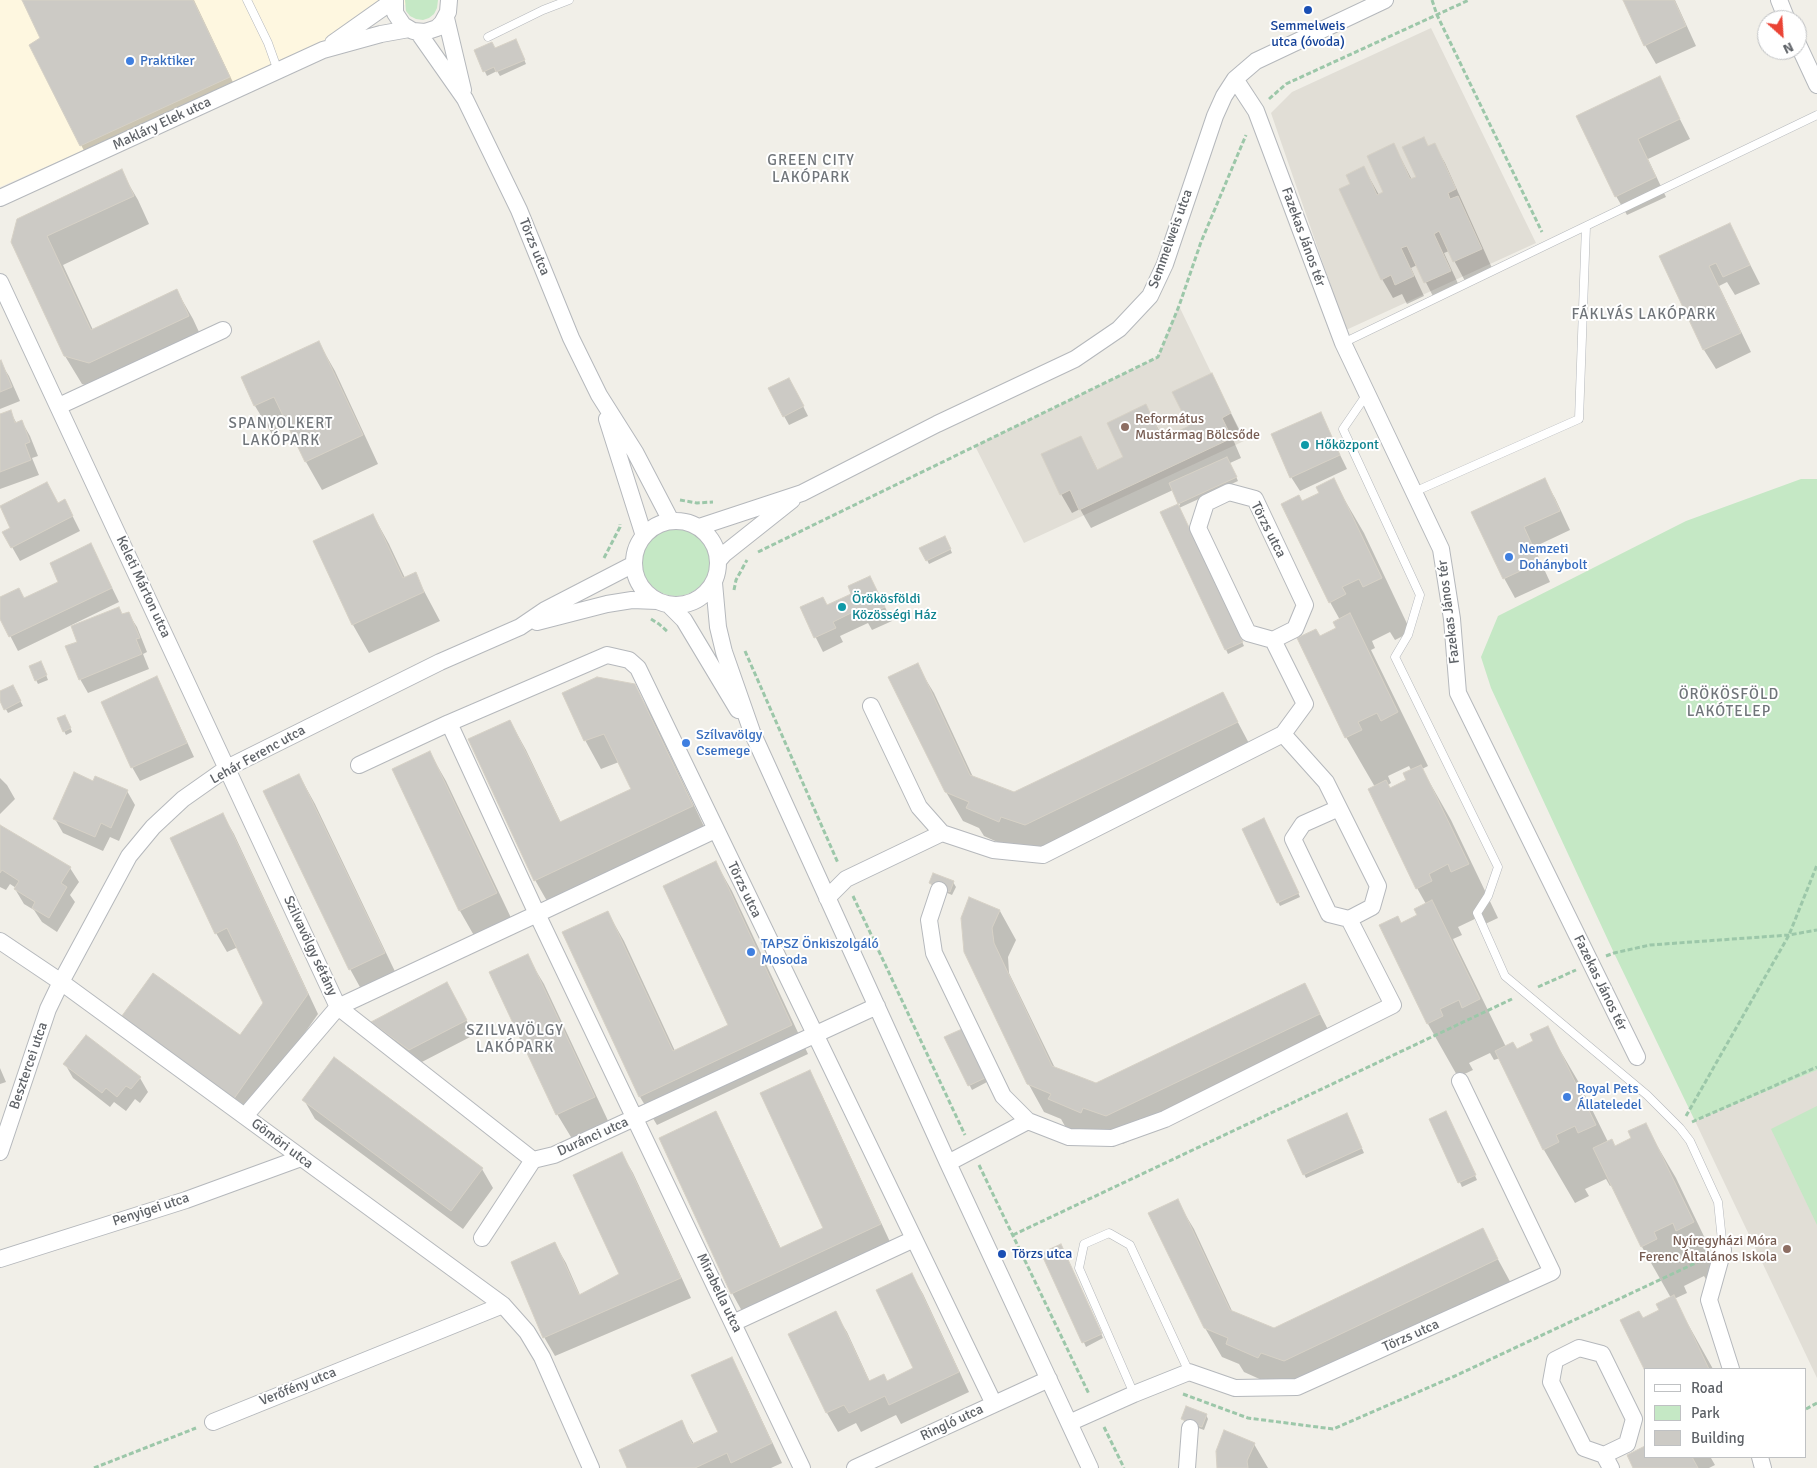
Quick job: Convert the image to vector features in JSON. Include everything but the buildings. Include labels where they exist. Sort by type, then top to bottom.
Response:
[{"type":"street","name":"Makláry Elek utca","points":[[323,50],[394,0]]},
{"type":"street","name":"Törzs utca","points":[[394,0],[395,13],[403,25],[413,30],[465,99],[519,210],[571,338],[599,395],[635,452],[671,521]]},
{"type":"street","name":"Semmelweis utca","points":[[699,527],[802,493],[937,424],[1075,358],[1119,329],[1150,296],[1165,264],[1215,116],[1224,96],[1235,79],[1256,61],[1385,0]]},
{"type":"street","name":"Makláry Elek utca","points":[[0,198],[323,50],[380,34],[413,30],[425,32],[437,28],[451,6]]},
{"type":"street","name":"Törzs utca","points":[[451,6],[465,99]]},
{"type":"street","points":[[1806,60],[1816,80]]},
{"type":"street","name":"Fazekas János tér","points":[[1235,79],[1256,111],[1343,343],[1441,549],[1452,619],[1458,693],[1637,1057]]},
{"type":"street","name":"Keleti Márton utca","points":[[0,282],[227,768]]},
{"type":"street","points":[[58,406],[223,330]]},
{"type":"street","name":"Törzs utca","points":[[599,395],[644,536]]},
{"type":"street","name":"Törzs utca","points":[[1229,492],[1256,499],[1305,605],[1295,629],[1273,640],[1248,633],[1198,528],[1206,503],[1229,492]]},
{"type":"street","name":"Semmelweis utca","points":[[719,560],[724,554],[802,493]]},
{"type":"street","points":[[671,521],[686,522],[699,527],[713,541],[719,560],[718,572],[714,583],[707,592],[689,603],[678,605],[662,602],[649,596],[638,582],[634,564],[636,549],[644,536],[661,524],[671,521]]},
{"type":"street","name":"Lehár Ferenc utca","points":[[61,982],[128,856],[153,827],[182,799],[227,768],[405,679],[520,627],[546,610],[634,564]]},
{"type":"street","points":[[714,583],[714,605],[724,652],[752,732],[948,1163],[1090,1468]]},
{"type":"street","name":"Lehár Ferenc utca","points":[[520,627],[607,604],[632,600],[662,602]]},
{"type":"street","points":[[662,602],[684,620],[752,732]]},
{"type":"street","points":[[871,706],[919,807],[942,833],[993,850],[1043,855],[1283,734],[1305,704],[1273,640]]},
{"type":"street","name":"Törzs utca","points":[[449,722],[607,655],[629,660],[638,668],[994,1404]]},
{"type":"street","points":[[359,765],[449,722],[537,914]]},
{"type":"street","points":[[1283,734],[1326,782],[1339,808],[1378,886],[1372,907],[1349,918],[1329,914],[1294,839],[1303,824],[1339,808]]},
{"type":"street","name":"Szilvavölgy sétány","points":[[227,768],[338,1007],[715,830]]},
{"type":"street","points":[[827,898],[846,879],[942,833]]},
{"type":"street","points":[[939,890],[929,920],[934,953],[1003,1096],[1028,1121],[1069,1137],[1112,1138],[1165,1119],[1393,1005],[1349,918]]},
{"type":"street","name":"Mirabella utca","points":[[537,914],[802,1468]]},
{"type":"street","points":[[0,941],[61,982]]},
{"type":"street","name":"Gömöri utca","points":[[61,982],[503,1305],[527,1332],[542,1357],[591,1468]]},
{"type":"street","name":"Besztercei utca","points":[[0,1152],[48,1009],[61,982]]},
{"type":"street","name":"Duránci utca","points":[[533,1160],[554,1155],[877,1006]]},
{"type":"street","points":[[245,1116],[338,1007],[533,1160],[482,1238]]},
{"type":"street","name":"Törzs utca","points":[[1189,1372],[1234,1388],[1297,1387],[1552,1272],[1460,1081]]},
{"type":"street","points":[[948,1163],[1028,1121]]},
{"type":"street","name":"Penyigei utca","points":[[0,1259],[186,1200],[301,1158]]},
{"type":"street","points":[[733,1323],[914,1239]]},
{"type":"street","points":[[1723,1250],[1709,1300],[1731,1368]]},
{"type":"street","name":"Verőfény utca","points":[[213,1422],[503,1305]]},
{"type":"street","points":[[1579,1348],[1602,1354],[1634,1419],[1627,1444],[1608,1462],[1584,1448],[1551,1382],[1555,1360],[1579,1348]]},
{"type":"street","points":[[1069,1423],[1189,1372]]},
{"type":"street","name":"Ringló utca","points":[[855,1468],[1049,1379]]},
{"type":"street","points":[[1187,1468],[1190,1428]]},
{"type":"lane","points":[[247,0],[268,43],[278,71]]},
{"type":"lane","points":[[488,37],[543,10],[569,0]]},
{"type":"lane","points":[[1343,343],[1817,115]]},
{"type":"lane","points":[[1414,492],[1579,419],[1586,226]]},
{"type":"lane","points":[[1367,394],[1343,429],[1420,595],[1408,635],[1396,657],[1498,867],[1488,896],[1477,913],[1505,976],[1648,1095],[1690,1141],[1718,1202],[1723,1250]]},
{"type":"lane","points":[[1134,1394],[1079,1268],[1084,1244],[1109,1233],[1130,1245],[1189,1372]]},
{"type":"path","points":[[1432,0],[1437,15],[1548,244]]},
{"type":"path","points":[[757,552],[1158,357],[1180,306],[1201,242],[1256,111],[1286,84],[1469,0]]},
{"type":"path","points":[[733,596],[736,580],[749,556]]},
{"type":"path","points":[[743,648],[846,879],[972,1151],[1096,1411]]},
{"type":"path","points":[[1680,1128],[1789,935],[1817,865]]},
{"type":"path","points":[[1013,1235],[1614,952],[1650,945],[1789,935],[1817,930]]},
{"type":"path","points":[[1680,1128],[1817,1067]]},
{"type":"path","points":[[1179,1393],[1248,1418],[1333,1429],[1455,1376],[1723,1250]]},
{"type":"path","points":[[94,1468],[213,1422]]},
{"type":"path","points":[[1112,1422],[1104,1426],[1124,1468]]},
{"type":"shaded area","points":[[0,0],[415,0],[306,52],[0,187]]},
{"type":"shaded area","points":[[1431,28],[1536,243],[1346,330],[1271,113],[1292,92]]},
{"type":"shaded area","name":"Református Mustármag Bölcsőde","points":[[1179,306],[1244,441],[1024,543],[975,446],[1158,357]]},
{"type":"shaded area","name":"Nyíregyházi Móra Ferenc Általános Iskola","points":[[1817,1067],[1817,1378],[1695,1121]]},
{"type":"green space","points":[[405,0],[438,0],[434,14],[423,20],[410,16],[406,11]]},
{"type":"green space","points":[[1801,479],[1817,479],[1817,1070],[1695,1121],[1614,953],[1491,688],[1481,657],[1498,616],[1686,521]]},
{"type":"green space","points":[[676,528],[689,531],[700,538],[707,549],[710,562],[707,575],[700,586],[689,593],[676,596],[663,593],[652,586],[645,575],[642,562],[645,549],[652,538],[663,531]]},
{"type":"green space","points":[[1817,1106],[1817,1225],[1771,1129]]},
{"type":"place","name":"Semmelweis utca (óvoda)","points":[[1308,10]]},
{"type":"place","name":"Praktiker","points":[[130,61]]},
{"type":"place","name":"Református Mustármag Bölcsőde","points":[[1125,427]]},
{"type":"place","name":"Hőközpont","points":[[1305,445]]},
{"type":"place","name":"Nemzeti Dohánybolt","points":[[1509,557]]},
{"type":"place","name":"Örökösföldi Közösségi Ház","points":[[842,607]]},
{"type":"place","name":"Szílvavölgy Csemege","points":[[686,743]]},
{"type":"place","name":"TAPSZ Önkiszolgáló Mosoda","points":[[751,952]]},
{"type":"place","name":"Royal Pets Állateledel","points":[[1567,1097]]},
{"type":"place","name":"Nyíregyházi Móra Ferenc Általános Iskola","points":[[1787,1249]]},
{"type":"place","name":"Törzs utca","points":[[1002,1254]]},
{"type":"district","name":"GREEN CITY LAKÓPARK","points":[[811,170]]},
{"type":"district","name":"FÁKLYÁS LAKÓPARK","points":[[1644,315]]},
{"type":"district","name":"SPANYOLKERT LAKÓPARK","points":[[281,432]]},
{"type":"district","name":"ÖRÖKÖSFÖLD LAKÓTELEP","points":[[1729,704]]},
{"type":"district","name":"SZILVAVÖLGY LAKÓPARK","points":[[515,1040]]}]
